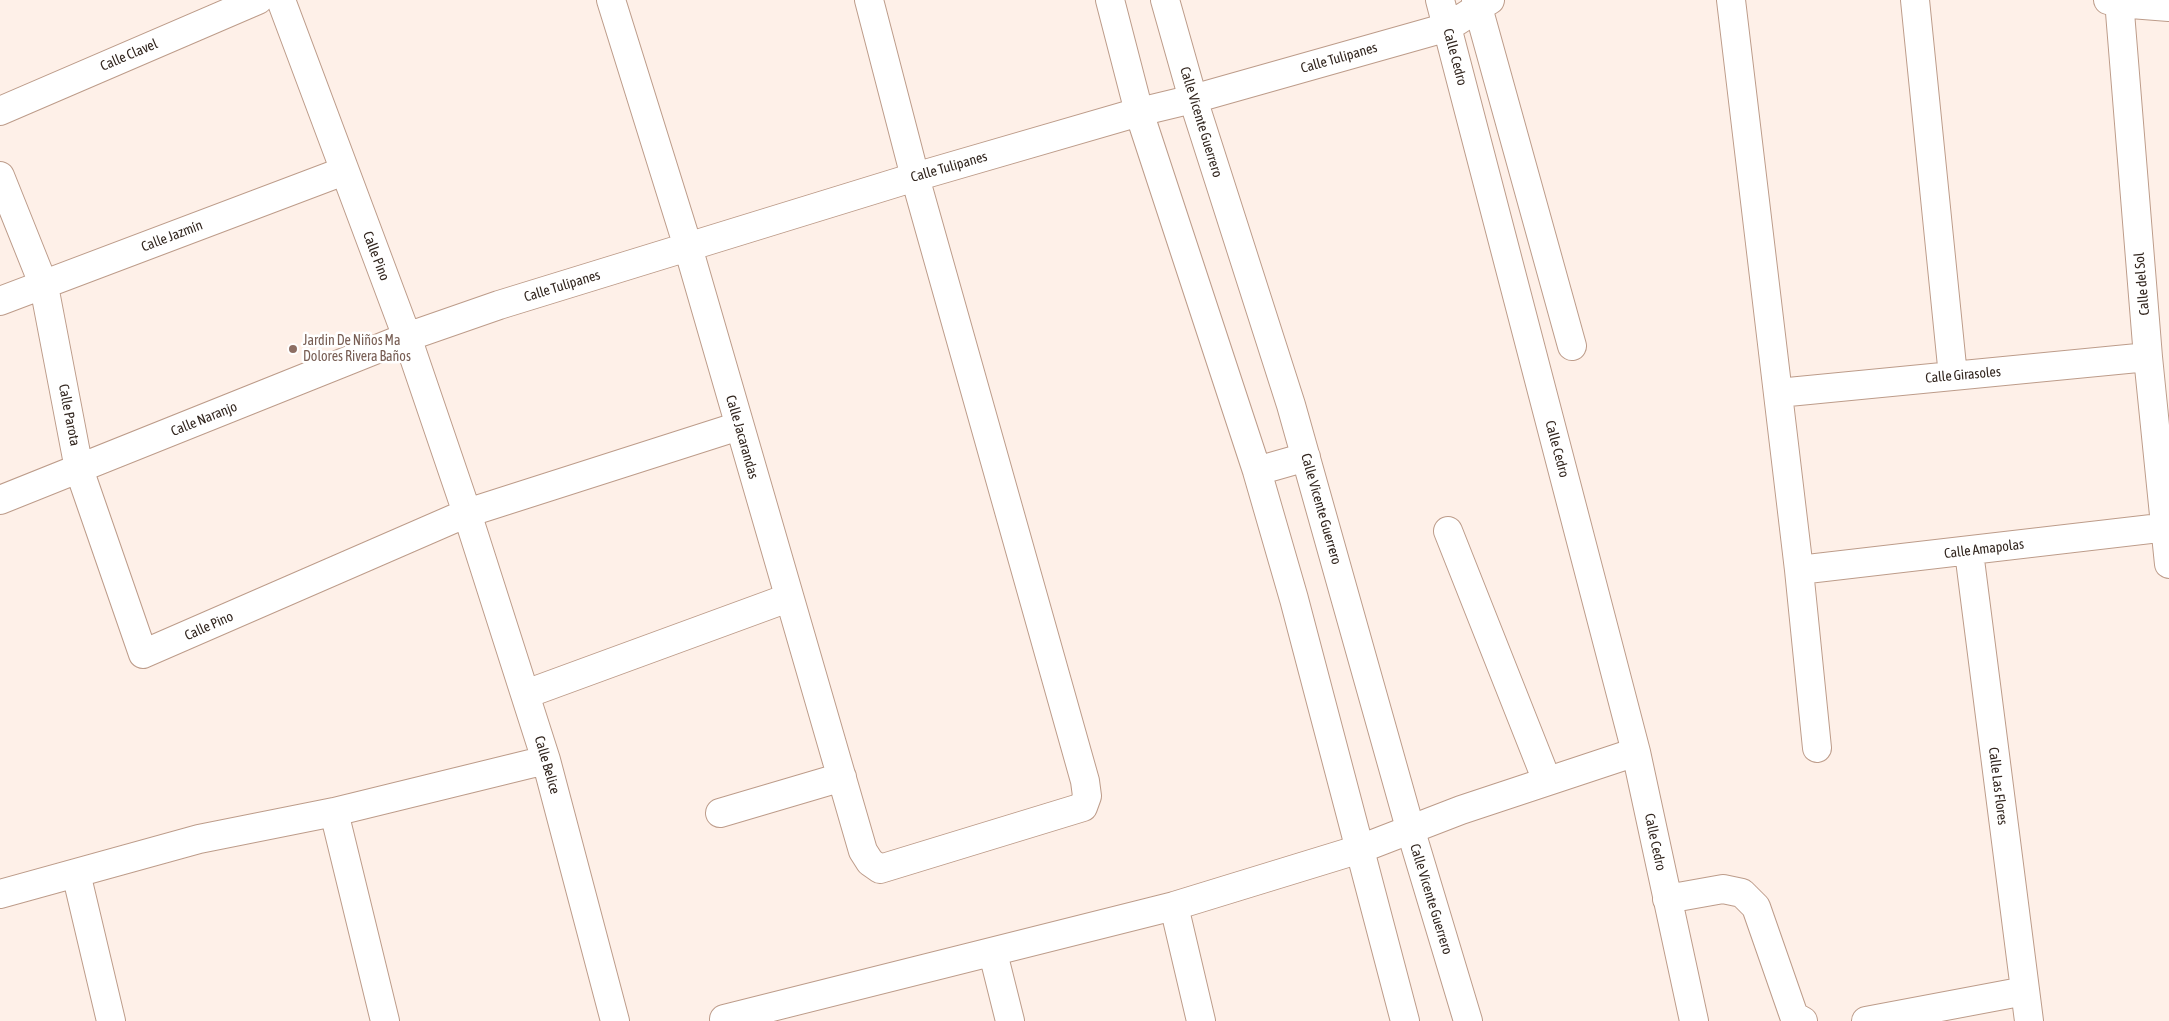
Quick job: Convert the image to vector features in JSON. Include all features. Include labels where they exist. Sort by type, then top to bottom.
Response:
[{"type":"street","name":"Calle Clavel","points":[[0,111],[258,0]]},
{"type":"street","name":"Calle Pino","points":[[281,0],[407,337],[467,513]]},
{"type":"street","name":"Calle Jacarandas","points":[[612,0],[688,248],[738,426],[863,851],[870,862],[880,869],[1083,807],[1087,796],[1082,771],[915,176]]},
{"type":"street","points":[[869,0],[915,176]]},
{"type":"street","points":[[1110,0],[1139,112],[1257,471],[1294,598],[1405,1021]]},
{"type":"street","name":"Calle Vicente Guerrero","points":[[1165,0],[1192,99],[1306,457],[1410,828],[1468,1021]]},
{"type":"street","name":"Calle Cedro","points":[[1440,0],[1636,752],[1694,1021]]},
{"type":"street","points":[[1731,0],[1799,570],[1817,748]]},
{"type":"street","points":[[1915,0],[1953,376]]},
{"type":"street","points":[[2115,1],[2169,7]]},
{"type":"street","name":"Calle del Sol","points":[[2115,1],[2169,564]]},
{"type":"street","name":"Calle Tulipanes","points":[[407,337],[499,305],[688,248],[915,176],[1448,27],[1481,3]]},
{"type":"street","points":[[1481,3],[1572,346]]},
{"type":"street","name":"Calle Jazmín","points":[[0,301],[44,286],[344,170]]},
{"type":"street","name":"Calle Parota","points":[[0,176],[44,286],[79,469],[143,654]]},
{"type":"street","name":"Calle Naranjo","points":[[0,500],[407,337]]},
{"type":"street","name":"Calle Girasoles","points":[[1778,393],[2148,357]]},
{"type":"street","name":"Calle Pino","points":[[143,654],[467,513],[738,426]]},
{"type":"street","points":[[1257,471],[1306,457]]},
{"type":"street","name":"Calle Belice","points":[[467,513],[546,760],[615,1021]]},
{"type":"street","name":"Calle Amapolas","points":[[1799,570],[2167,528]]},
{"type":"street","points":[[1448,531],[1546,781]]},
{"type":"street","name":"Calle Las Flores","points":[[1968,552],[2029,1021]]},
{"type":"street","points":[[526,694],[788,598]]},
{"type":"street","points":[[724,1019],[1174,906],[1360,848],[1410,828],[1636,752]]},
{"type":"street","points":[[0,894],[199,839],[334,812],[546,760]]},
{"type":"street","points":[[720,813],[842,777]]},
{"type":"street","points":[[334,812],[385,1021]]},
{"type":"street","points":[[76,873],[111,1021]]},
{"type":"street","points":[[1667,899],[1724,889],[1742,893],[1756,907],[1794,1016],[1802,1021]]},
{"type":"street","points":[[1174,906],[1201,1021]]},
{"type":"street","points":[[992,953],[1010,1021]]},
{"type":"street","points":[[1866,1021],[2025,991]]},
{"type":"place","name":"Jardin De Niños Ma Dolores Rivera Baños","points":[[293,349]]}]
